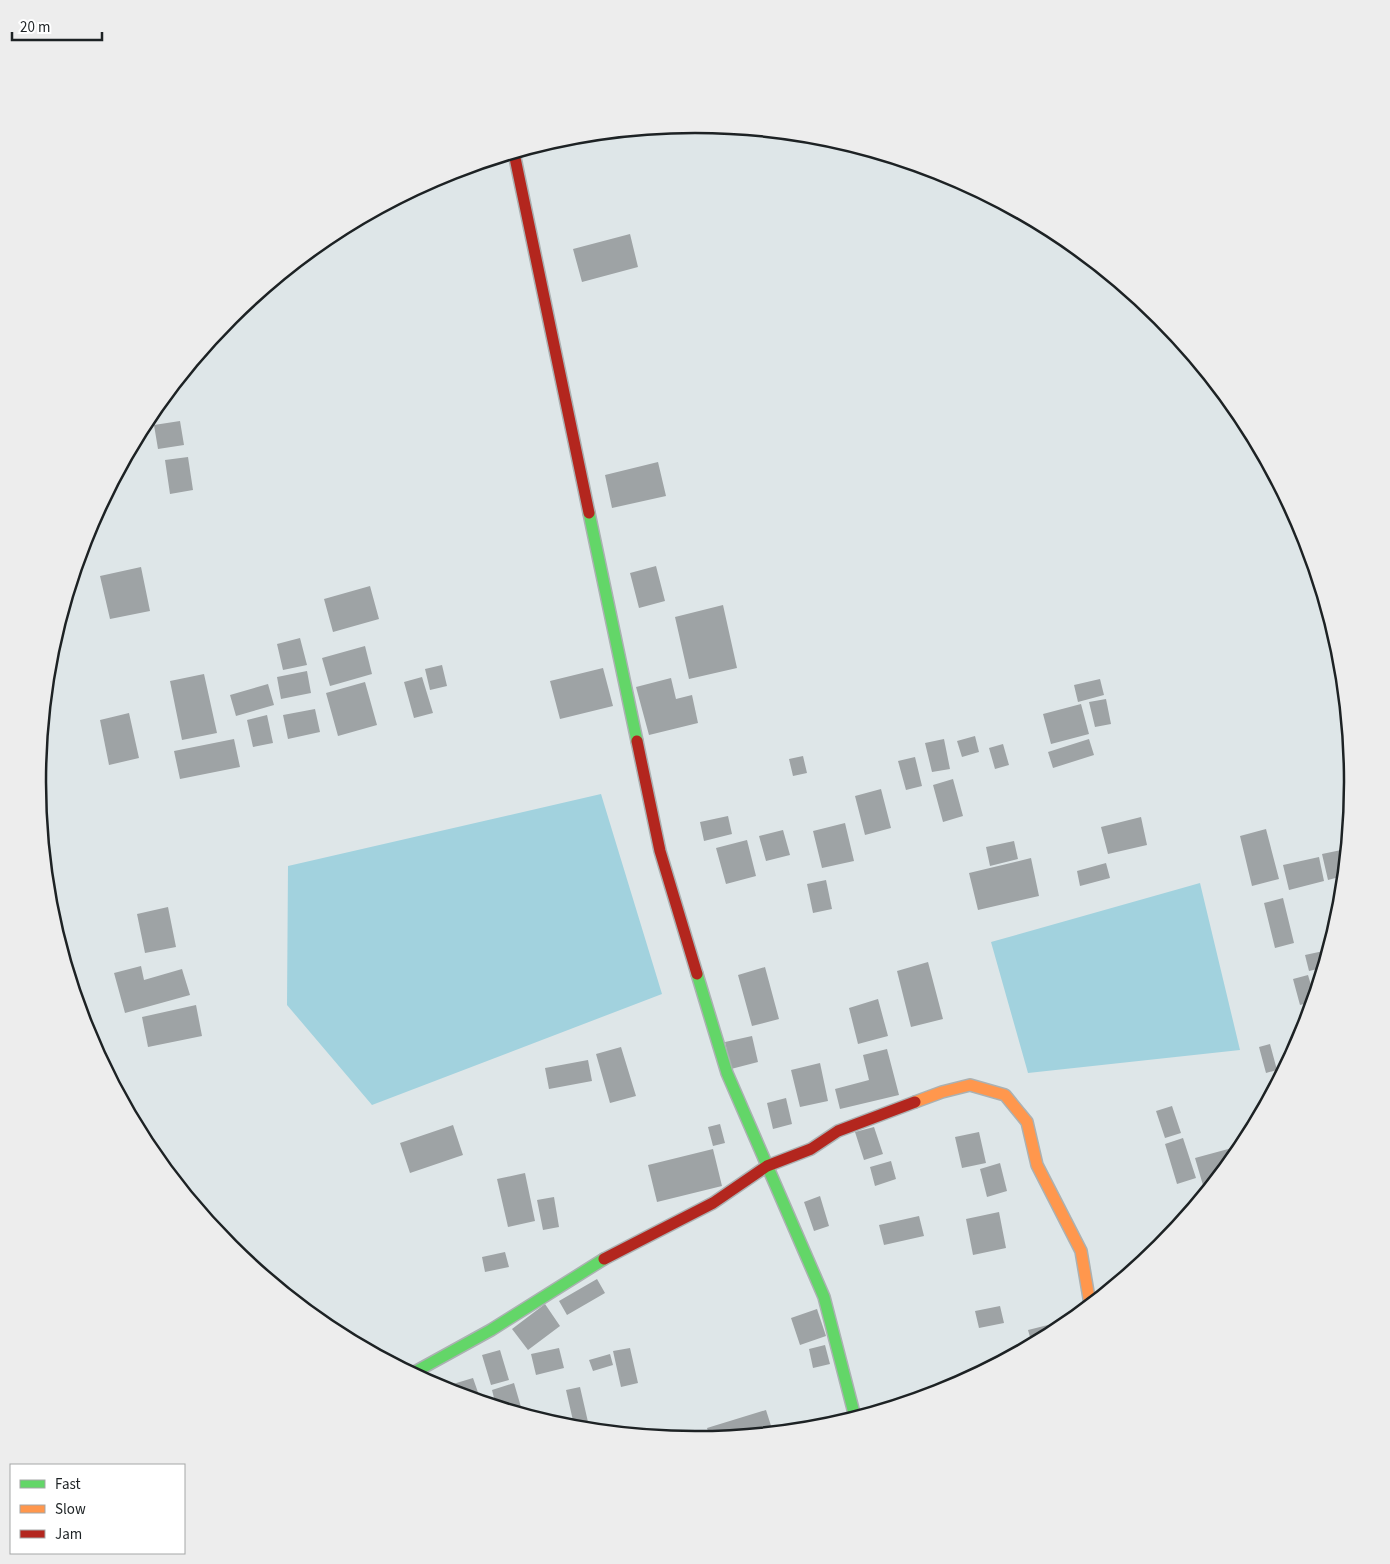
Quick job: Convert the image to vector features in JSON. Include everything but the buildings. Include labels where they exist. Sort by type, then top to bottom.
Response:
[{"type":"street","points":[[515,159],[660,851],[727,1073],[824,1297],[853,1411]]},
{"type":"street","points":[[419,1369],[491,1330],[601,1261],[712,1203],[767,1166],[811,1149],[838,1131],[942,1092],[970,1085],[1005,1095],[1027,1122],[1037,1165],[1081,1250],[1089,1298]]},
{"type":"water","points":[[601,794],[662,994],[372,1105],[287,1005],[288,866]]},
{"type":"water","points":[[1200,883],[1240,1050],[1028,1073],[991,942]]},
{"type":"traffic: fast","points":[[589,513],[637,741]]},
{"type":"traffic: fast","points":[[697,974],[727,1073],[824,1297],[853,1411]]},
{"type":"traffic: fast","points":[[420,1369],[491,1330],[604,1259]]},
{"type":"traffic: slow","points":[[915,1102],[942,1092],[970,1085],[1005,1095],[1027,1122],[1037,1165],[1081,1251],[1089,1298]]},
{"type":"traffic: jam","points":[[515,159],[589,513]]},
{"type":"traffic: jam","points":[[637,741],[660,851],[697,974]]},
{"type":"traffic: jam","points":[[604,1259],[713,1203],[767,1166],[811,1149],[838,1131],[915,1102]]}]
